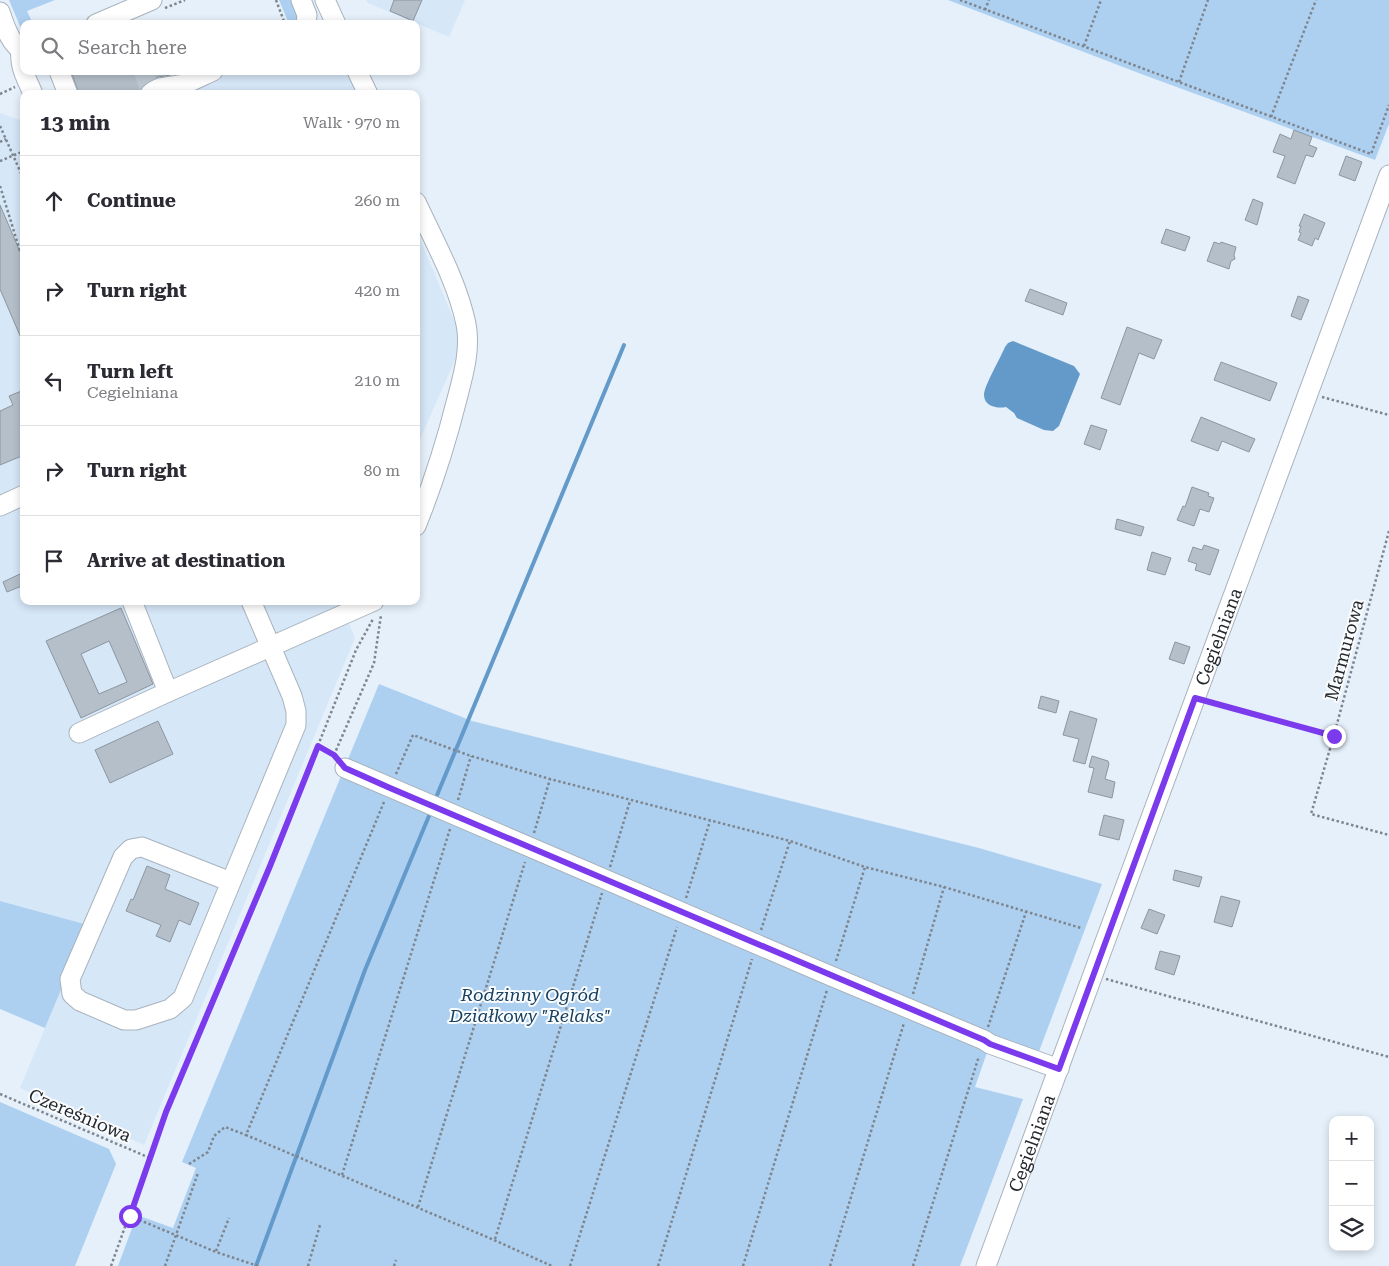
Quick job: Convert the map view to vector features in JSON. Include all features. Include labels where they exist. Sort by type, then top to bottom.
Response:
[{"type":"street","points":[[120,19],[152,0]]},
{"type":"street","points":[[301,0],[306,20]]},
{"type":"street","points":[[325,0],[334,20]]},
{"type":"street","points":[[0,12],[14,44],[20,49]]},
{"type":"street","points":[[25,75],[31,90]]},
{"type":"street","points":[[60,75],[66,90]]},
{"type":"street","points":[[157,90],[165,86],[184,84],[204,75]]},
{"type":"street","points":[[359,75],[366,90]]},
{"type":"street","name":"Cegielniana","points":[[986,1266],[1389,176]]},
{"type":"street","points":[[420,211],[456,291],[466,326],[466,363],[444,449],[425,486],[420,508]]},
{"type":"street","points":[[0,506],[20,496]]},
{"type":"street","points":[[134,605],[168,692]]},
{"type":"street","points":[[232,882],[142,848],[131,849],[123,857],[70,979],[72,994],[80,1001],[124,1020],[136,1020],[170,1009],[183,998],[232,882],[296,725],[295,705],[253,605]]},
{"type":"street","points":[[79,733],[271,646],[376,609]]},
{"type":"street","points":[[339,762],[390,788],[681,913],[909,1008],[990,1044],[1059,1069]]},
{"type":"path","points":[[276,0],[284,20]]},
{"type":"path","points":[[960,0],[1371,154],[1389,105]]},
{"type":"path","points":[[985,10],[989,0]]},
{"type":"path","points":[[1084,46],[1101,0]]},
{"type":"path","points":[[1179,82],[1208,0]]},
{"type":"path","points":[[1270,117],[1316,0]]},
{"type":"path","points":[[0,126],[20,171]]},
{"type":"path","points":[[0,142],[6,139]]},
{"type":"path","points":[[0,160],[20,152]]},
{"type":"path","points":[[0,186],[20,251]]},
{"type":"path","points":[[1308,393],[1389,415]]},
{"type":"path","name":"Marmurowa","points":[[1389,531],[1311,814],[1389,835]]},
{"type":"path","points":[[318,746],[339,762],[374,663],[376,609]]},
{"type":"path","points":[[112,1266],[166,1112],[270,866],[356,650],[376,609]]},
{"type":"path","points":[[1195,698],[1334,736]]},
{"type":"path","points":[[246,1135],[413,735],[471,756],[550,779],[790,841],[865,867],[944,887],[1081,928]]},
{"type":"path","points":[[342,1176],[471,756]]},
{"type":"path","points":[[418,1207],[550,779]]},
{"type":"path","points":[[494,1240],[630,801]]},
{"type":"path","points":[[570,1266],[710,821]]},
{"type":"path","points":[[658,1266],[790,841]]},
{"type":"path","points":[[744,1266],[865,867]]},
{"type":"path","points":[[830,1266],[944,887]]},
{"type":"path","points":[[913,1266],[1026,912]]},
{"type":"path","points":[[1092,975],[1389,1057]]},
{"type":"path","name":"Czereśniowa","points":[[0,1094],[150,1158]]},
{"type":"path","points":[[189,1164],[208,1152],[214,1136],[225,1126],[552,1266]]},
{"type":"path","points":[[165,1266],[198,1173]]},
{"type":"path","points":[[130,1216],[175,1236],[258,1266]]},
{"type":"path","points":[[216,1252],[229,1218]]},
{"type":"path","points":[[308,1266],[320,1225]]},
{"type":"path","points":[[394,1266],[396,1260]]},
{"type":"shaded area","points":[[366,0],[465,0],[449,37],[420,25],[420,20],[408,20],[368,3]]},
{"type":"shaded area","points":[[210,75],[350,75],[356,90],[176,90]]},
{"type":"shaded area","points":[[0,113],[20,120],[20,605],[341,605],[355,638],[144,1145],[20,1088],[88,925],[0,901]]},
{"type":"shaded area","points":[[420,239],[463,342],[420,439]]},
{"type":"shaded area","points":[[1013,341],[1074,366],[1080,374],[1059,426],[1053,431],[1044,430],[1017,418],[1006,407],[999,408],[986,402],[984,395],[993,371],[1005,347]]},
{"type":"green space","points":[[9,0],[55,0],[27,11],[31,20],[20,20],[20,26]]},
{"type":"green space","points":[[279,0],[297,0],[297,18],[296,20],[287,20]]},
{"type":"green space","points":[[948,0],[1389,0],[1389,124],[1375,160]]},
{"type":"green space","name":"Rodzinny Ogród Działkowy \"Relaks\"","points":[[379,684],[472,721],[979,848],[1102,884],[1038,1054],[990,1044],[975,1087],[1023,1099],[960,1266],[118,1266],[137,1215],[173,1228],[196,1168],[182,1162]]},
{"type":"green space","points":[[0,901],[88,925],[45,1028],[0,1009]]},
{"type":"green space","points":[[0,1102],[109,1149],[116,1164],[75,1266],[0,1266]]},
{"type":"building","points":[[394,0],[422,0],[413,20],[390,11]]},
{"type":"building","points":[[72,75],[171,75],[148,81],[141,90],[78,90]]},
{"type":"building","points":[[1294,130],[1312,137],[1309,145],[1317,148],[1313,157],[1306,155],[1295,184],[1277,177],[1285,156],[1273,152],[1280,134],[1291,139]]},
{"type":"building","points":[[1346,156],[1362,162],[1355,181],[1339,175]]},
{"type":"building","points":[[1253,199],[1263,203],[1257,225],[1245,220]]},
{"type":"building","points":[[0,205],[20,252],[20,336],[0,289]]},
{"type":"building","points":[[1304,214],[1325,223],[1318,240],[1315,238],[1312,246],[1298,240],[1301,233],[1299,232],[1301,226],[1299,226]]},
{"type":"building","points":[[1166,229],[1190,237],[1185,251],[1161,243]]},
{"type":"building","points":[[1214,242],[1220,244],[1221,242],[1236,247],[1235,259],[1231,261],[1229,269],[1207,261]]},
{"type":"building","points":[[1030,289],[1067,303],[1063,315],[1025,301]]},
{"type":"building","points":[[1298,296],[1309,300],[1301,320],[1291,316]]},
{"type":"building","points":[[1127,327],[1162,340],[1154,359],[1139,353],[1120,405],[1101,398]]},
{"type":"building","points":[[1221,362],[1277,383],[1270,401],[1214,380]]},
{"type":"building","points":[[20,392],[20,457],[0,465],[0,411],[13,405],[9,396]]},
{"type":"building","points":[[1201,417],[1255,439],[1249,452],[1222,441],[1218,451],[1191,441]]},
{"type":"building","points":[[1091,425],[1107,430],[1100,450],[1084,444]]},
{"type":"building","points":[[1192,487],[1209,493],[1208,496],[1214,498],[1209,512],[1200,509],[1194,526],[1177,520],[1183,506],[1185,507]]},
{"type":"building","points":[[1117,519],[1144,527],[1141,536],[1115,529]]},
{"type":"building","points":[[1204,545],[1219,550],[1210,575],[1195,570],[1197,564],[1188,561],[1193,547],[1202,550]]},
{"type":"building","points":[[1152,552],[1171,558],[1165,575],[1147,570]]},
{"type":"building","points":[[20,574],[20,587],[7,592],[3,582]]},
{"type":"building","points":[[121,608],[153,684],[81,718],[46,641]],"holes":[[[109,641],[127,682],[99,694],[81,654]]]},
{"type":"building","points":[[1175,642],[1190,647],[1184,664],[1169,659]]},
{"type":"building","points":[[1041,696],[1059,701],[1056,713],[1038,708]]},
{"type":"building","points":[[1070,711],[1097,719],[1085,764],[1073,761],[1079,739],[1063,735]]},
{"type":"building","points":[[158,721],[173,754],[110,783],[95,750]]},
{"type":"building","points":[[1092,756],[1108,761],[1105,779],[1115,782],[1112,798],[1088,792],[1094,768],[1089,767]]},
{"type":"building","points":[[1104,815],[1124,820],[1119,840],[1099,835]]},
{"type":"building","points":[[147,866],[170,875],[165,889],[199,903],[190,925],[179,920],[170,942],[156,936],[161,925],[126,911],[131,899],[133,900]]},
{"type":"building","points":[[1175,870],[1202,877],[1199,887],[1173,880]]},
{"type":"building","points":[[1221,896],[1240,901],[1232,927],[1214,922]]},
{"type":"building","points":[[1149,909],[1165,915],[1157,934],[1141,928]]},
{"type":"building","points":[[1160,951],[1180,956],[1174,975],[1155,969]]},
{"type":"waterway","points":[[435,800],[624,345]]},
{"type":"waterway","points":[[256,1266],[365,970],[431,811]]},
{"type":"tunnel","points":[[145,75],[150,90]]},
{"type":"route","points":[[130,1216],[166,1112],[270,866],[318,746],[334,755],[345,768],[390,788],[990,1044],[1059,1069],[1195,698],[1334,736]]}]
